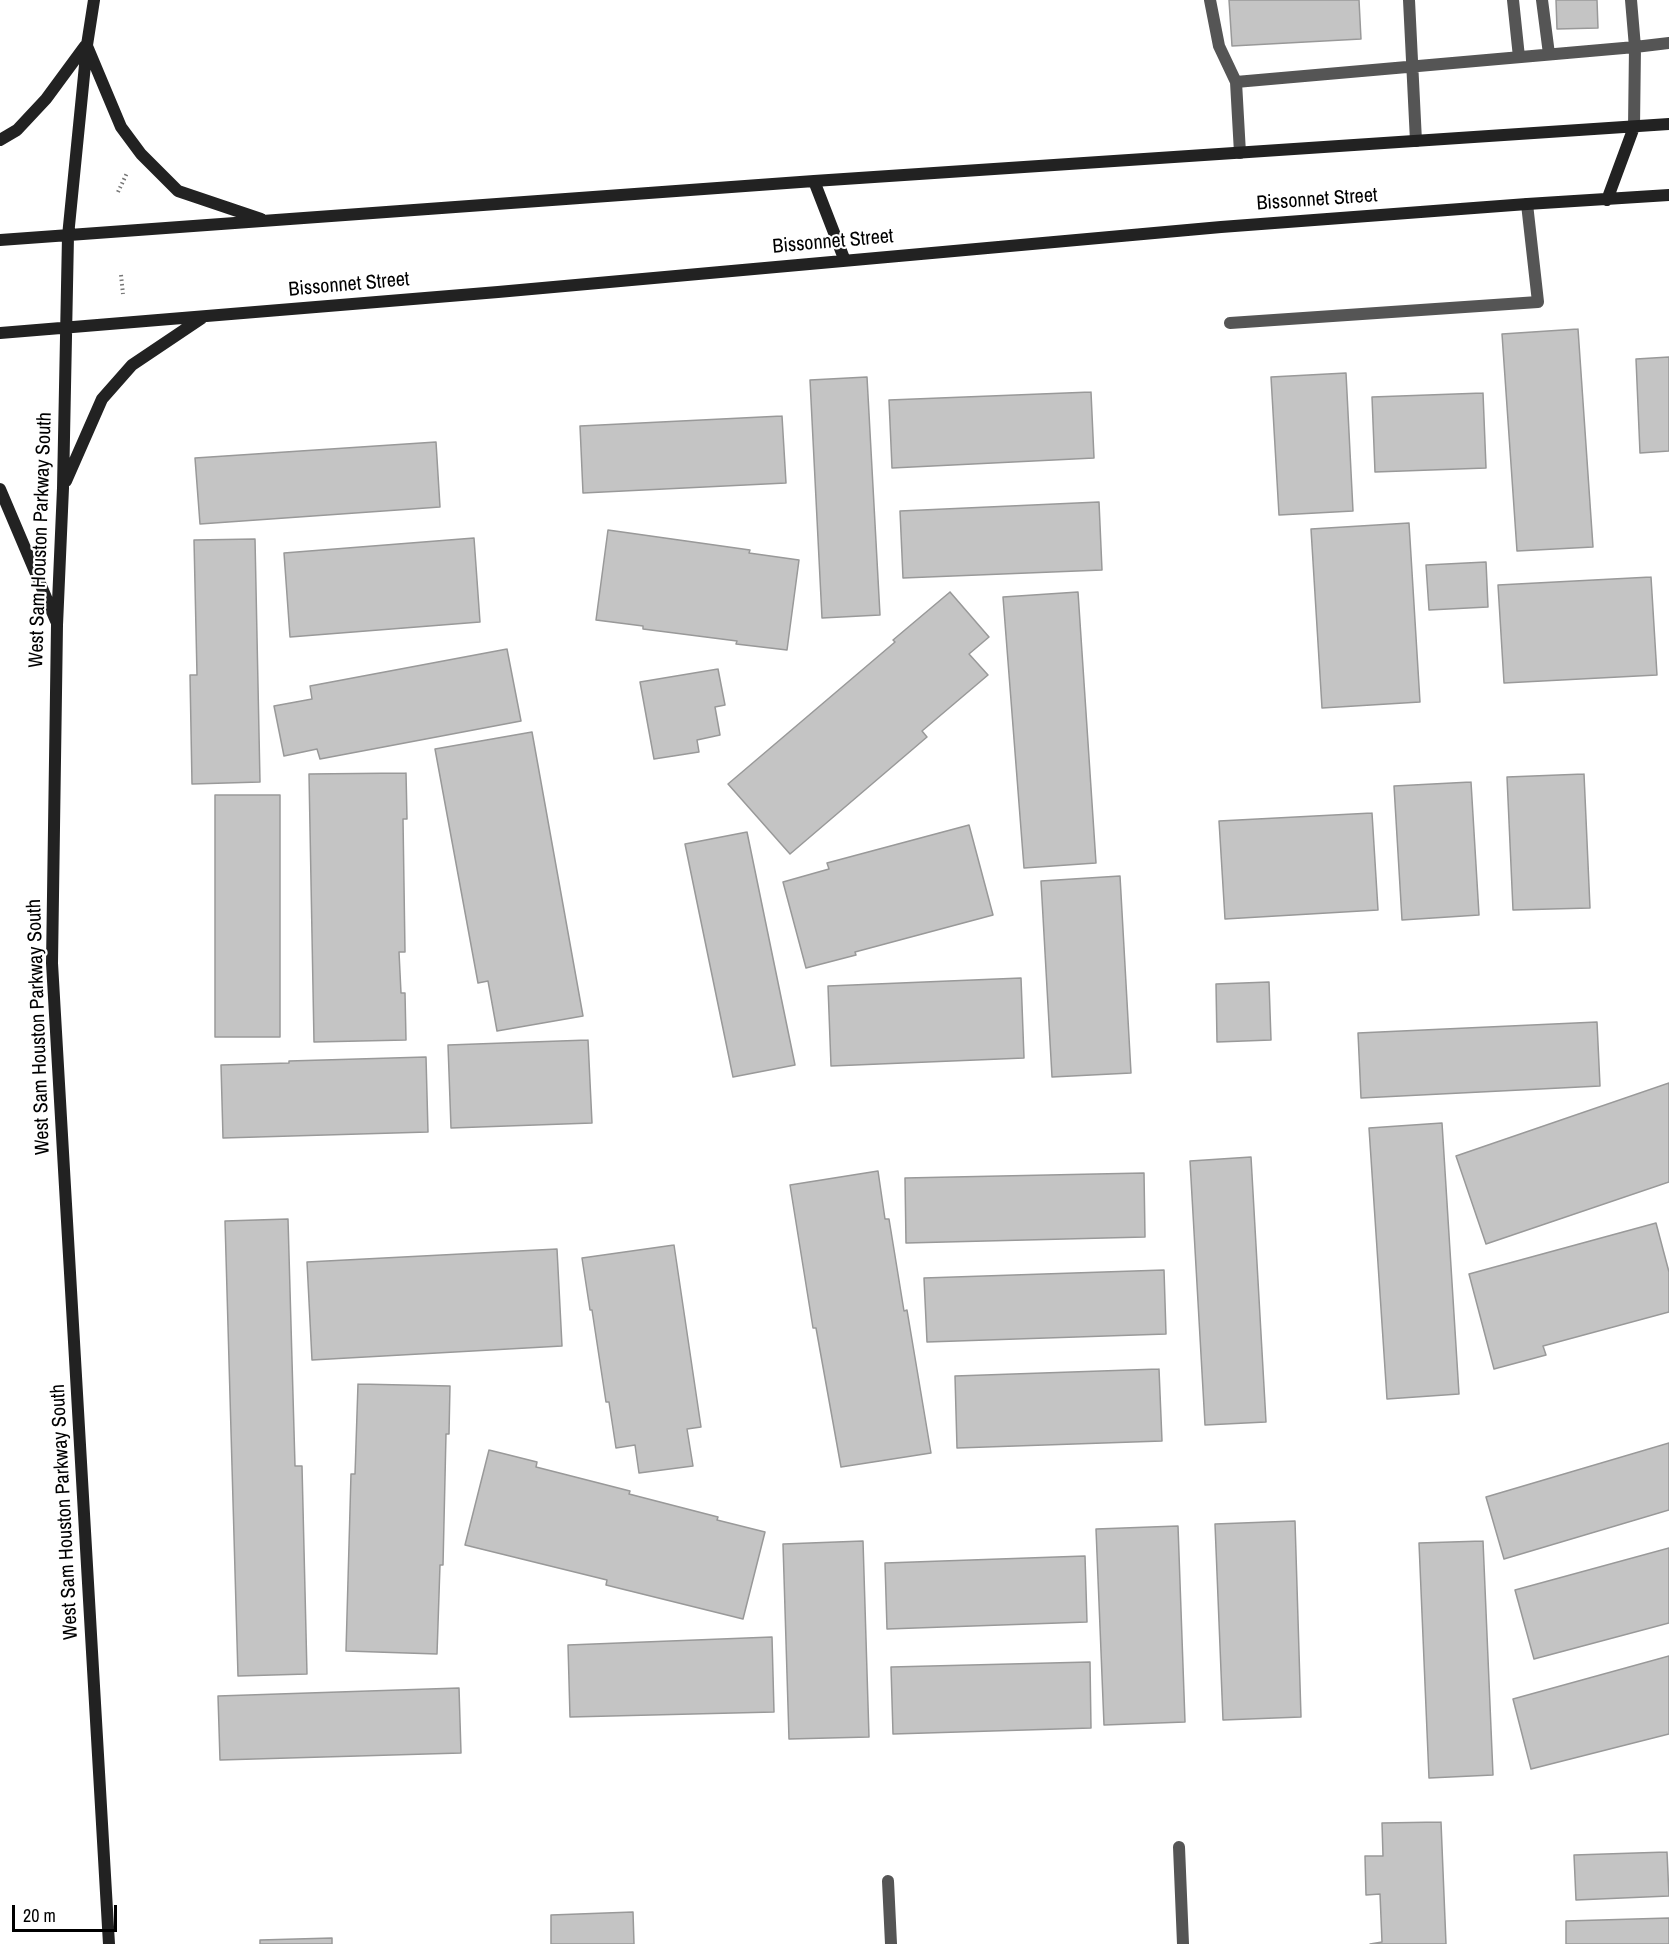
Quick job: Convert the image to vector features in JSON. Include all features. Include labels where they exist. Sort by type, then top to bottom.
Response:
[{"type":"main road","name":"West Sam Houston Parkway South","points":[[94,0],[87,45],[68,236],[63,488],[57,625],[52,963],[109,1944]]},
{"type":"main road","points":[[0,140],[17,130],[46,99],[87,45]]},
{"type":"main road","points":[[87,45],[121,127],[141,154],[178,191],[268,221]]},
{"type":"main road","points":[[0,240],[814,181],[1669,124]]},
{"type":"main road","points":[[1607,201],[1634,127]]},
{"type":"main road","points":[[814,181],[845,261]]},
{"type":"main road","name":"Bissonnet Street","points":[[0,333],[1221,227],[1669,195]]},
{"type":"main road","points":[[63,488],[102,399],[132,364],[205,317]]},
{"type":"main road","points":[[0,489],[57,625]]},
{"type":"lane","points":[[1210,0],[1219,46],[1236,82],[1240,153]]},
{"type":"lane","points":[[1409,0],[1416,141]]},
{"type":"lane","points":[[1514,0],[1519,57]]},
{"type":"lane","points":[[1542,0],[1549,54]]},
{"type":"lane","points":[[1631,0],[1635,47],[1634,127]]},
{"type":"lane","points":[[1236,82],[1669,43]]},
{"type":"lane","points":[[1230,323],[1538,302],[1527,204]]},
{"type":"lane","points":[[1179,1847],[1183,1944]]},
{"type":"lane","points":[[888,1881],[891,1944]]},
{"type":"path","points":[[118,192],[132,164]]},
{"type":"path","points":[[121,275],[123,294]]},
{"type":"building","points":[[1229,0],[1359,0],[1361,39],[1232,46]]},
{"type":"building","points":[[1556,0],[1597,0],[1598,28],[1557,29]]},
{"type":"building","points":[[1578,329],[1593,547],[1517,551],[1502,334]]},
{"type":"building","points":[[1669,357],[1669,451],[1640,453],[1636,359]]},
{"type":"building","points":[[1346,373],[1353,511],[1279,515],[1271,377]]},
{"type":"building","points":[[867,377],[880,615],[822,618],[810,380]]},
{"type":"building","points":[[1091,392],[1094,458],[892,468],[889,400]]},
{"type":"building","points":[[1483,393],[1486,468],[1375,472],[1372,397]]},
{"type":"building","points":[[782,416],[786,483],[583,493],[580,426]]},
{"type":"building","points":[[436,442],[440,507],[200,524],[195,458]]},
{"type":"building","points":[[1099,502],[1102,570],[903,578],[900,511]]},
{"type":"building","points":[[1409,523],[1420,702],[1322,708],[1311,529]]},
{"type":"building","points":[[608,530],[750,550],[749,553],[799,560],[787,650],[736,644],[737,641],[643,629],[643,626],[596,620]]},
{"type":"building","points":[[474,538],[480,622],[290,637],[284,553]]},
{"type":"building","points":[[255,539],[260,782],[192,784],[190,675],[197,675],[194,540]]},
{"type":"building","points":[[1486,562],[1488,607],[1429,610],[1426,565]]},
{"type":"building","points":[[1651,577],[1657,675],[1504,683],[1498,585]]},
{"type":"building","points":[[950,592],[989,637],[969,654],[988,675],[922,731],[927,737],[790,854],[728,784],[895,642],[893,640]]},
{"type":"building","points":[[1078,592],[1096,863],[1024,868],[1003,597]]},
{"type":"building","points":[[507,649],[521,721],[320,759],[317,749],[284,756],[274,706],[312,699],[310,686]]},
{"type":"building","points":[[718,669],[725,705],[715,707],[720,735],[697,740],[699,752],[654,759],[640,682]]},
{"type":"building","points":[[532,732],[583,1016],[497,1031],[488,981],[478,983],[435,749]]},
{"type":"building","points":[[406,773],[407,819],[403,819],[405,952],[399,952],[401,993],[405,993],[406,1040],[314,1042],[309,774]]},
{"type":"building","points":[[1584,774],[1590,908],[1513,910],[1507,777]]},
{"type":"building","points":[[1471,782],[1479,915],[1402,920],[1394,786]]},
{"type":"building","points":[[215,795],[280,795],[280,1037],[215,1037]]},
{"type":"building","points":[[1372,813],[1378,910],[1225,919],[1219,821]]},
{"type":"building","points":[[969,825],[993,915],[855,952],[856,955],[806,968],[783,882],[829,869],[827,863]]},
{"type":"building","points":[[747,832],[795,1065],[733,1077],[685,844]]},
{"type":"building","points":[[1120,876],[1131,1073],[1052,1077],[1041,881]]},
{"type":"building","points":[[1021,978],[1024,1058],[831,1066],[828,986]]},
{"type":"building","points":[[1269,982],[1271,1040],[1217,1042],[1216,984]]},
{"type":"building","points":[[1597,1022],[1600,1086],[1361,1098],[1358,1033]]},
{"type":"building","points":[[588,1040],[592,1123],[451,1128],[448,1045]]},
{"type":"building","points":[[426,1057],[428,1132],[223,1138],[221,1065]]},
{"type":"building","points":[[1669,1083],[1669,1182],[1486,1244],[1456,1156]]},
{"type":"building","points":[[1442,1123],[1459,1394],[1387,1399],[1369,1128]]},
{"type":"building","points":[[1251,1157],[1266,1422],[1205,1425],[1190,1161]]},
{"type":"building","points":[[878,1171],[885,1219],[889,1219],[904,1311],[907,1310],[931,1453],[841,1467],[816,1328],[813,1328],[790,1185]]},
{"type":"building","points":[[1144,1173],[1145,1237],[906,1243],[905,1178]]},
{"type":"building","points":[[288,1219],[295,1466],[302,1466],[307,1674],[238,1676],[225,1221]]},
{"type":"building","points":[[1656,1223],[1669,1272],[1669,1312],[1543,1346],[1546,1355],[1494,1369],[1469,1274]]},
{"type":"building","points":[[674,1245],[701,1427],[687,1429],[693,1466],[639,1473],[635,1445],[616,1448],[582,1258]]},
{"type":"building","points":[[557,1249],[562,1346],[312,1360],[307,1262]]},
{"type":"building","points":[[1164,1270],[1166,1334],[927,1342],[924,1278]]},
{"type":"building","points":[[1159,1369],[1162,1441],[957,1448],[955,1376]]},
{"type":"building","points":[[358,1384],[450,1386],[437,1654],[346,1651],[351,1474],[355,1474]]},
{"type":"building","points":[[1669,1443],[1669,1510],[1504,1559],[1486,1497]]},
{"type":"building","points":[[489,1450],[537,1462],[536,1467],[630,1491],[629,1494],[765,1532],[743,1619],[606,1585],[607,1580],[465,1545]]},
{"type":"building","points":[[1295,1521],[1301,1717],[1223,1720],[1215,1524]]},
{"type":"building","points":[[1178,1526],[1185,1722],[1104,1725],[1096,1529]]},
{"type":"building","points":[[863,1541],[869,1737],[789,1739],[783,1544]]},
{"type":"building","points":[[1483,1541],[1493,1775],[1429,1778],[1419,1543]]},
{"type":"building","points":[[1669,1548],[1669,1623],[1534,1659],[1515,1590]]},
{"type":"building","points":[[1085,1556],[1087,1622],[887,1629],[885,1563]]},
{"type":"building","points":[[772,1637],[774,1712],[570,1717],[568,1645]]},
{"type":"building","points":[[1669,1656],[1669,1734],[1531,1769],[1513,1699]]},
{"type":"building","points":[[1090,1662],[1091,1728],[893,1734],[891,1667]]},
{"type":"building","points":[[459,1688],[461,1753],[220,1760],[218,1696]]},
{"type":"building","points":[[1441,1822],[1446,1944],[1370,1944],[1382,1942],[1380,1894],[1366,1895],[1365,1856],[1383,1856],[1382,1823]]},
{"type":"building","points":[[1667,1852],[1669,1896],[1576,1900],[1574,1855]]},
{"type":"building","points":[[633,1912],[634,1944],[551,1944],[551,1915]]},
{"type":"building","points":[[1669,1918],[1669,1944],[1566,1944],[1566,1921]]},
{"type":"building","points":[[332,1938],[332,1944],[260,1944],[260,1940]]}]
